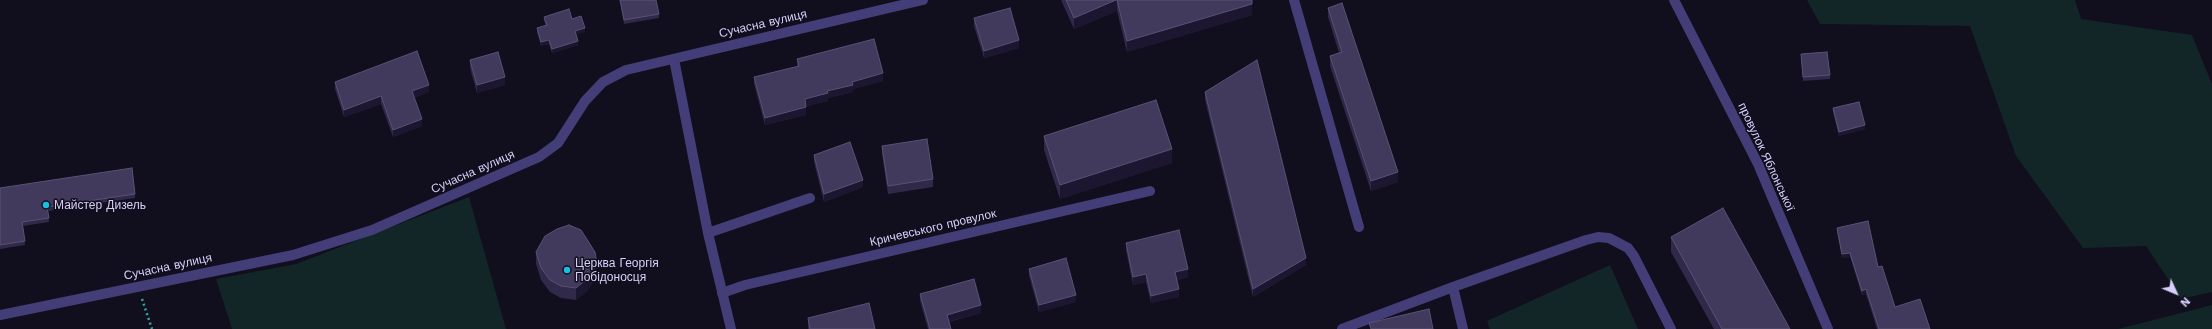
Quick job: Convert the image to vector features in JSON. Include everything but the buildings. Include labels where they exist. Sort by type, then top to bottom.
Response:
[{"type":"street","name":"Сучасна вулиця","points":[[0,315],[293,255],[372,230],[539,157],[558,143],[585,101],[603,82],[626,70],[924,0]]},
{"type":"street","points":[[1294,0],[1359,227]]},
{"type":"street","name":"провулок Яблонської","points":[[1674,0],[1758,164],[1828,329]]},
{"type":"street","points":[[674,59],[708,233],[731,329]]},
{"type":"street","name":"Кричевського провулок","points":[[722,293],[745,285],[1150,191]]},
{"type":"street","points":[[708,233],[810,198]]},
{"type":"street","points":[[1342,329],[1453,287],[1586,240],[1598,238],[1609,238],[1628,248],[1634,256],[1671,329]]},
{"type":"street","points":[[1453,287],[1463,329]]},
{"type":"path","points":[[138,287],[152,329]]},
{"type":"green space","points":[[1807,0],[2075,0],[2081,19],[2192,35],[2212,84],[2212,292],[2181,299],[2146,246],[2083,248],[2016,156],[1970,26],[1820,24]]},
{"type":"green space","points":[[469,197],[506,329],[232,329],[216,279],[296,264]]},
{"type":"green space","points":[[1610,265],[1638,329],[1490,329],[1487,321]]},
{"type":"green space","points":[[2212,305],[2212,329],[2118,329]]},
{"type":"place","name":"Майстер Дизель","points":[[46,205]]},
{"type":"place","name":"Церква Георгія Побідоносця","points":[[567,270]]}]
